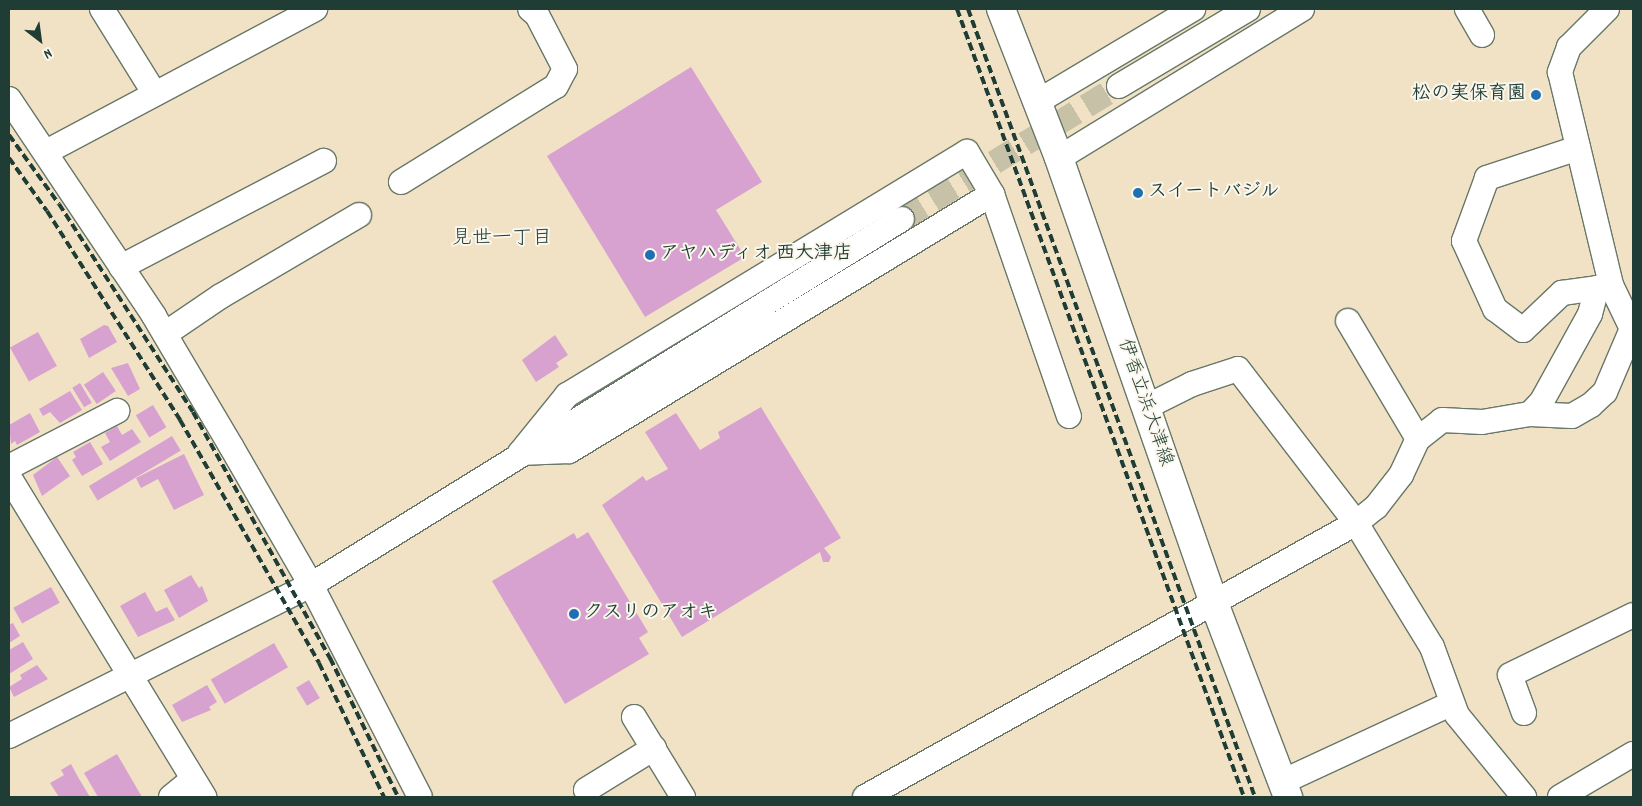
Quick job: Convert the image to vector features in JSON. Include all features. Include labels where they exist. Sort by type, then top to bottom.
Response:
[{"type":"main road","name":"伊香立浜大津線","points":[[1001,9],[1059,158],[1214,603],[1285,790]]},
{"type":"street","points":[[102,9],[155,94]]},
{"type":"street","points":[[46,152],[155,94],[282,16],[315,9]]},
{"type":"street","points":[[401,182],[556,86],[565,69],[537,15],[530,9]]},
{"type":"street","points":[[1037,102],[1193,9]]},
{"type":"street","points":[[1119,86],[1248,9]]},
{"type":"street","points":[[1059,158],[1302,9]]},
{"type":"street","points":[[1467,9],[1482,35]]},
{"type":"street","points":[[866,797],[1172,623],[1214,603],[1356,523],[1376,507],[1401,475],[1418,439],[1442,420],[1482,422],[1530,414],[1572,416],[1591,405],[1605,392],[1632,331],[1604,287],[1578,148],[1560,72],[1569,47],[1607,9]]},
{"type":"street","points":[[9,99],[46,152],[165,334],[311,585],[420,797]]},
{"type":"street","points":[[1578,148],[1487,178],[1464,241],[1495,309],[1523,330],[1562,293],[1604,287]]},
{"type":"street","points":[[520,453],[567,395],[967,152],[992,194],[1068,416]]},
{"type":"street","points":[[121,267],[324,161]]},
{"type":"street","points":[[520,453],[569,451],[992,194]]},
{"type":"street","points":[[165,334],[220,296],[359,215]]},
{"type":"street","points":[[12,729],[132,677],[311,585],[520,453],[902,219]]},
{"type":"street","points":[[1530,414],[1542,400],[1604,287]]},
{"type":"street","points":[[1348,321],[1418,439]]},
{"type":"street","points":[[1146,407],[1192,384],[1238,369],[1356,523],[1432,647],[1457,715],[1524,797]]},
{"type":"street","points":[[9,467],[117,411]]},
{"type":"street","points":[[9,477],[199,788],[171,797]]},
{"type":"street","points":[[1524,713],[1510,675],[1633,616]]},
{"type":"street","points":[[1285,790],[1452,703]]},
{"type":"street","points":[[634,716],[683,797]]},
{"type":"street","points":[[586,790],[654,748]]},
{"type":"street","points":[[1560,797],[1633,754]]},
{"type":"building","points":[[691,67],[762,182],[716,210],[745,257],[645,317],[547,156]]},
{"type":"building","points":[[104,325],[108,326],[117,342],[89,358],[80,339]]},
{"type":"building","points":[[38,332],[57,366],[29,382],[10,348]]},
{"type":"building","points":[[555,335],[568,355],[556,363],[559,367],[536,382],[522,360]]},
{"type":"building","points":[[128,363],[140,389],[128,396],[111,368]]},
{"type":"building","points":[[103,372],[116,391],[97,404],[84,385]]},
{"type":"building","points":[[80,383],[92,403],[84,407],[72,388]]},
{"type":"building","points":[[70,391],[82,410],[60,423],[50,412],[43,416],[39,409]]},
{"type":"building","points":[[153,405],[166,427],[149,438],[136,415]]},
{"type":"building","points":[[761,407],[841,538],[824,548],[831,557],[829,562],[823,562],[820,552],[682,637],[602,505],[643,476],[646,481],[668,469],[645,432],[676,413],[700,450],[720,438],[718,432]]},
{"type":"building","points":[[30,413],[40,432],[17,445],[15,441],[11,444],[9,425]]},
{"type":"building","points":[[117,426],[122,435],[132,429],[141,442],[110,461],[101,447],[110,442],[105,433]]},
{"type":"building","points":[[172,436],[181,451],[98,501],[89,486]]},
{"type":"building","points":[[90,442],[103,464],[82,476],[72,460],[76,457],[73,452]]},
{"type":"building","points":[[184,454],[204,495],[174,510],[158,479],[141,488],[136,478]]},
{"type":"building","points":[[57,457],[70,476],[42,496],[33,475]]},
{"type":"building","points":[[588,532],[648,632],[639,638],[649,654],[565,704],[492,581],[574,533],[577,539]]},
{"type":"building","points":[[191,575],[199,588],[202,586],[208,601],[179,618],[164,590]]},
{"type":"building","points":[[51,587],[60,603],[22,624],[13,608]]},
{"type":"building","points":[[145,592],[156,612],[167,607],[175,620],[138,637],[120,606]]},
{"type":"building","points":[[13,623],[20,636],[9,643],[9,625]]},
{"type":"building","points":[[23,642],[33,659],[9,674],[9,650]]},
{"type":"building","points":[[274,643],[288,667],[225,704],[211,680]]},
{"type":"building","points":[[37,665],[48,679],[14,697],[9,687],[22,679],[20,675]]},
{"type":"building","points":[[309,680],[320,698],[307,706],[296,688]]},
{"type":"building","points":[[207,685],[217,702],[209,707],[211,710],[182,722],[172,705]]},
{"type":"building","points":[[117,754],[142,797],[98,797],[84,773]]},
{"type":"building","points":[[71,764],[90,797],[59,797],[50,783],[64,775],[61,770]]},
{"type":"tunnel","points":[[902,219],[1119,86]]},
{"type":"railway","points":[[957,9],[1244,797]]},
{"type":"railway","points":[[968,9],[1255,797]]},
{"type":"railway","points":[[9,135],[59,204],[193,412],[330,658],[398,797]]},
{"type":"railway","points":[[9,158],[47,211],[180,420],[319,663],[384,797]]},
{"type":"place","name":"松の実保育園","points":[[1536,95]]},
{"type":"place","name":"スイートバジル","points":[[1138,193]]},
{"type":"place","name":"アヤハディオ 西大津店","points":[[650,255]]},
{"type":"place","name":"クスリのアオキ","points":[[574,614]]},
{"type":"district","name":"見世一丁目","points":[[502,239]]}]
